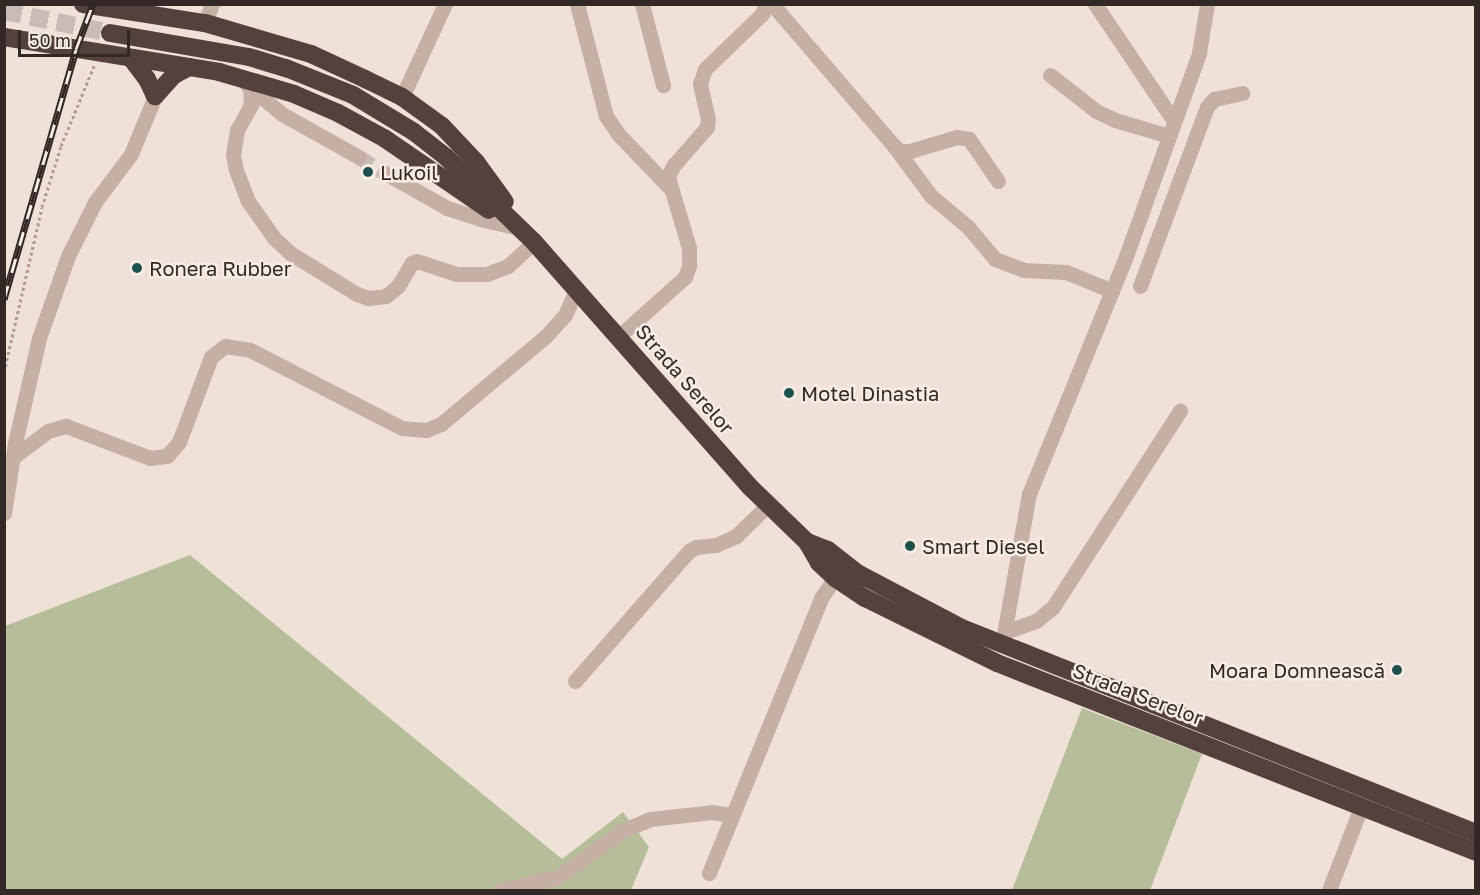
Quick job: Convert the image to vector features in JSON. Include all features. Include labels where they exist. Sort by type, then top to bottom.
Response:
[{"type":"highway","points":[[83,4],[205,24],[311,54],[402,97],[425,112],[459,142],[534,242]]},
{"type":"highway","points":[[110,33],[249,57],[286,68],[353,95],[414,132],[446,157],[534,242]]},
{"type":"highway","points":[[4,37],[189,67],[294,94],[375,133],[534,242]]},
{"type":"highway","points":[[131,58],[147,79],[155,96],[174,75],[189,67]]},
{"type":"highway","name":"Strada Serelor","points":[[534,242],[767,506],[807,542],[819,563],[835,578],[889,611],[997,663],[1476,852]]},
{"type":"highway","name":"Strada Serelor","points":[[807,542],[828,550],[859,574],[923,610],[1004,639],[1476,833]]},
{"type":"street","points":[[205,24],[212,4]]},
{"type":"street","points":[[402,97],[445,4]]},
{"type":"street","points":[[577,4],[610,123],[670,188]]},
{"type":"street","points":[[642,4],[663,85]]},
{"type":"street","points":[[618,337],[685,277],[689,266],[689,248],[668,177],[673,166],[707,127],[708,119],[700,84],[705,69],[762,14],[766,4]]},
{"type":"street","points":[[772,4],[894,146],[931,196],[968,226],[995,259],[1023,270],[1066,272],[1112,291]]},
{"type":"street","points":[[1095,4],[1174,121]]},
{"type":"street","points":[[1004,639],[1029,494],[1112,291],[1169,136],[1198,53],[1207,4]]},
{"type":"street","points":[[1050,75],[1096,111],[1115,120],[1169,136]]},
{"type":"street","points":[[244,82],[251,105],[237,130],[233,156],[248,201],[274,238],[290,253],[357,294],[368,298],[386,296],[398,286],[412,262],[417,261],[456,274],[487,274],[508,266],[534,242]]},
{"type":"street","points":[[244,82],[282,114],[359,157]]},
{"type":"street","points":[[1140,286],[1207,107],[1214,99],[1242,93]]},
{"type":"street","points":[[4,513],[12,458],[39,338],[68,256],[95,202],[131,154],[155,96]]},
{"type":"street","points":[[894,146],[901,151],[910,151],[957,137],[969,140],[998,181]]},
{"type":"street","points":[[1162,154],[1186,162]]},
{"type":"street","points":[[387,174],[447,208],[511,226]]},
{"type":"street","points":[[12,458],[48,431],[66,426],[150,458],[167,456],[179,442],[211,357],[225,346],[250,350],[402,428],[426,430],[441,424],[546,336],[565,315],[576,290]]},
{"type":"street","points":[[1004,639],[1036,621],[1053,607],[1179,411]]},
{"type":"street","points":[[575,681],[689,551],[696,547],[716,545],[736,536],[767,506]]},
{"type":"street","points":[[709,873],[821,598],[835,578]]},
{"type":"street","points":[[1329,891],[1361,807]]},
{"type":"street","points":[[501,891],[558,877],[622,831],[650,819],[712,812],[731,815]]},
{"type":"path","points":[[4,372],[42,207],[80,94],[100,53]]},
{"type":"green space","points":[[190,555],[562,859],[623,812],[649,847],[631,890],[5,890],[5,626]]},
{"type":"green space","points":[[1082,708],[1202,754],[1150,890],[1012,890]]},
{"type":"tunnel","points":[[4,11],[110,33]]},
{"type":"tunnel","points":[[359,157],[387,174]]},
{"type":"railway","points":[[4,299],[76,49],[93,4]]},
{"type":"place","name":"Lukoil","points":[[368,172]]},
{"type":"place","name":"Ronera Rubber","points":[[137,268]]},
{"type":"place","name":"Motel Dinastia","points":[[789,393]]},
{"type":"place","name":"Smart Diesel","points":[[910,546]]},
{"type":"place","name":"Moara Domnească","points":[[1397,670]]}]
